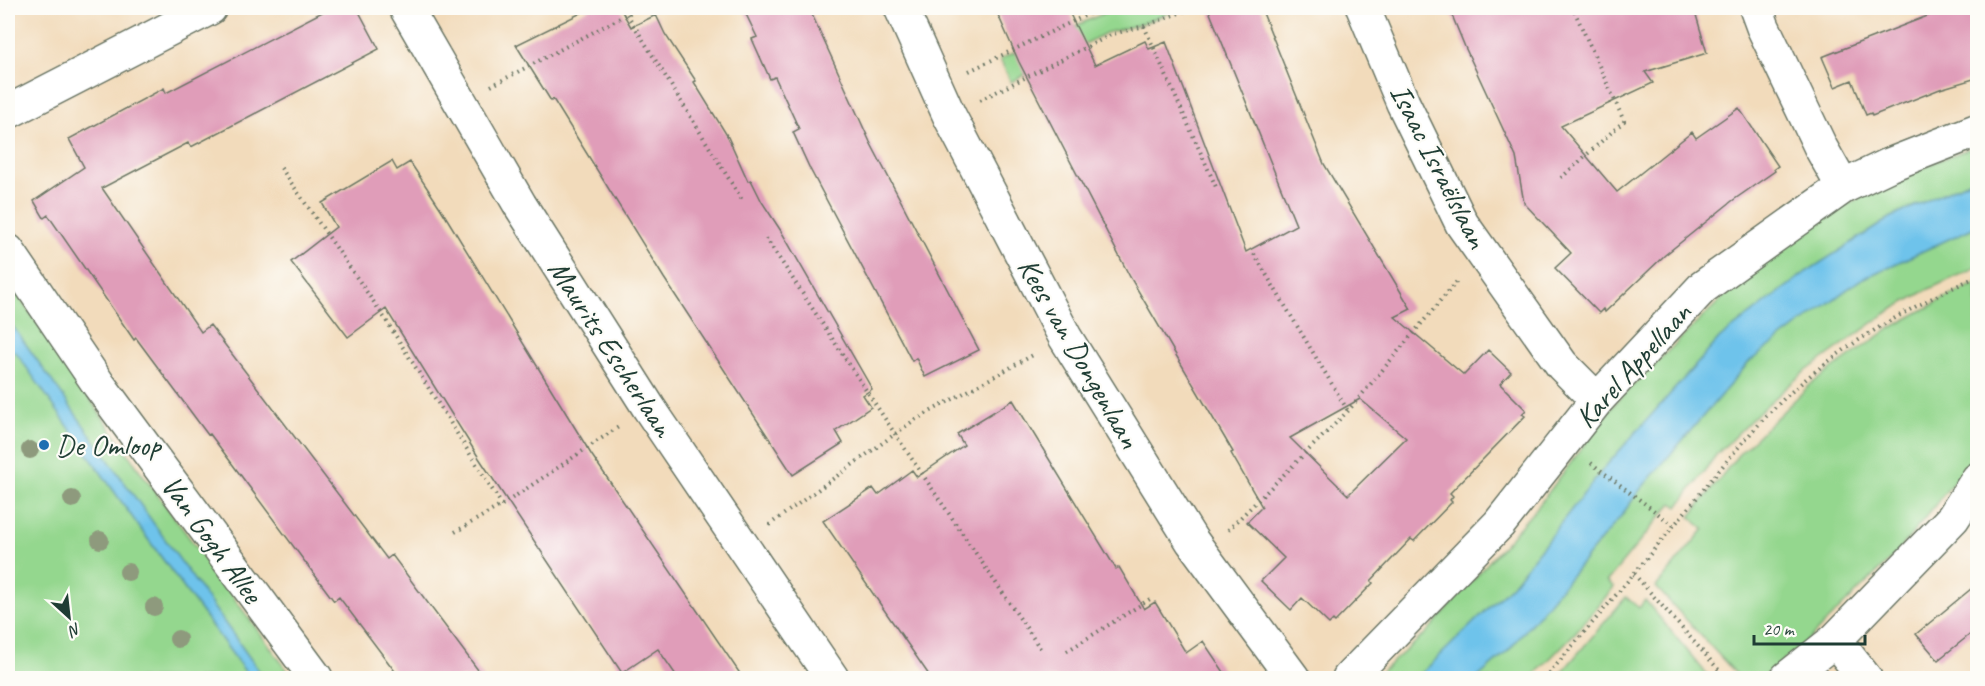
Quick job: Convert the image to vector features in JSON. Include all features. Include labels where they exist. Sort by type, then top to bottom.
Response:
[{"type":"street","points":[[8,112],[210,8]]},
{"type":"street","name":"Maurits Escherlaan","points":[[406,8],[459,104],[520,205],[649,408],[832,678]]},
{"type":"street","name":"Kees van Dongenlaan","points":[[901,8],[942,101],[1065,337],[1202,554],[1293,678]]},
{"type":"street","name":"Isaac Israëlslaan","points":[[1363,8],[1403,103],[1462,224],[1562,365],[1597,400]]},
{"type":"street","points":[[1756,8],[1821,148],[1843,187]]},
{"type":"street","name":"Karel Appellaan","points":[[1349,678],[1499,524],[1597,400],[1703,286],[1843,187],[1889,165],[1977,130]]},
{"type":"street","name":"Van Gogh Allee","points":[[8,251],[99,385],[316,678]]},
{"type":"street","points":[[1787,678],[1834,640],[1953,518],[1977,479]]},
{"type":"street","points":[[1834,640],[1865,678]]},
{"type":"path","points":[[459,104],[639,8]]},
{"type":"path","points":[[942,101],[1000,54],[1101,8]]},
{"type":"path","points":[[942,101],[1113,34],[1144,26],[1193,8]]},
{"type":"path","points":[[1561,178],[1624,122],[1573,8]]},
{"type":"path","points":[[627,14],[742,200]]},
{"type":"path","points":[[1144,26],[1216,187]]},
{"type":"path","points":[[282,168],[382,314],[502,505]]},
{"type":"path","points":[[766,238],[894,434],[1042,651]]},
{"type":"path","points":[[1202,554],[1261,499],[1348,411],[1482,252]]},
{"type":"path","points":[[1254,254],[1348,411]]},
{"type":"path","points":[[1545,678],[1634,574],[1725,461],[1762,420],[1820,368],[1865,334],[1937,294],[1977,276]]},
{"type":"path","points":[[742,544],[894,434],[1065,337]]},
{"type":"path","points":[[455,532],[502,505],[649,408]]},
{"type":"path","points":[[1590,462],[1673,525]]},
{"type":"path","points":[[1634,574],[1726,678]]},
{"type":"path","points":[[1067,651],[1150,599]]},
{"type":"green space","points":[[1116,8],[1181,8],[1141,24],[1106,33],[1011,82],[1000,59]]},
{"type":"green space","points":[[1977,145],[1977,177],[1890,218],[1806,272],[1720,338],[1605,467],[1512,585],[1417,678],[1374,678],[1426,633],[1539,505],[1617,401],[1747,274],[1837,209],[1935,162]]},
{"type":"green space","points":[[1977,226],[1977,267],[1927,290],[1885,314],[1802,374],[1759,412],[1716,455],[1678,507],[1672,503],[1607,581],[1614,587],[1575,633],[1531,678],[1477,678],[1509,650],[1621,516],[1639,491],[1750,361],[1860,280]]},
{"type":"green space","points":[[8,281],[140,471],[293,678],[264,678],[8,320]]},
{"type":"green space","points":[[1977,283],[1977,453],[1896,554],[1808,640],[1762,678],[1740,678],[1656,587],[1704,529],[1690,517],[1738,455],[1811,384],[1889,329]]},
{"type":"green space","name":"De Omloop","points":[[15,350],[145,535],[250,678],[8,678],[8,355]]},
{"type":"green space","points":[[1626,597],[1639,608],[1645,600],[1710,678],[1557,678]]},
{"type":"water","points":[[1977,177],[1977,226],[1860,280],[1750,361],[1639,491],[1621,516],[1509,650],[1477,678],[1417,678],[1512,585],[1605,467],[1720,338],[1806,272],[1890,218]]},
{"type":"water","points":[[8,320],[264,678],[250,678],[145,535],[15,351],[8,355]]},
{"type":"building","points":[[330,8],[357,8],[379,49],[191,147],[188,143],[102,188],[201,332],[210,325],[387,559],[392,555],[484,678],[400,678],[339,597],[334,601],[210,434],[208,435],[136,338],[134,340],[48,215],[44,218],[34,201],[84,167],[69,139],[164,88],[166,93]]},
{"type":"building","points":[[591,8],[620,8],[631,27],[656,15],[665,34],[696,81],[694,82],[728,137],[748,181],[751,180],[872,389],[863,395],[871,407],[836,431],[843,443],[793,475],[664,278],[553,99],[551,101],[516,45]]},
{"type":"building","points":[[743,8],[809,8],[870,142],[979,350],[925,377],[916,358],[912,361],[810,169],[793,132],[799,129],[775,77],[770,79],[752,39],[757,37]]},
{"type":"building","points":[[995,8],[1067,8],[1095,65],[1145,41],[1149,49],[1166,42],[1246,252],[1296,225],[1208,8],[1261,8],[1324,164],[1411,309],[1395,317],[1464,375],[1488,350],[1511,372],[1500,384],[1526,410],[1522,414],[1525,416],[1450,493],[1453,496],[1450,500],[1452,502],[1414,541],[1411,539],[1335,622],[1333,620],[1329,624],[1302,598],[1291,610],[1261,581],[1284,558],[1247,522],[1262,507],[1231,453],[1233,452],[1130,277],[1019,62]],"holes":[[[1360,399],[1406,438],[1348,495],[1290,438]]]},
{"type":"building","points":[[1449,8],[1694,8],[1707,53],[1645,72],[1653,83],[1561,126],[1617,192],[1692,132],[1696,138],[1739,108],[1778,166],[1774,169],[1775,171],[1732,201],[1665,255],[1605,312],[1603,309],[1599,313],[1555,268],[1571,253],[1524,203],[1516,157]]},
{"type":"building","points":[[1948,8],[1977,8],[1977,78],[1940,89],[1872,116],[1871,113],[1866,115],[1852,80],[1835,87],[1822,57]]},
{"type":"building","points":[[392,161],[397,170],[410,162],[591,454],[743,678],[678,678],[658,649],[622,673],[479,458],[386,309],[348,337],[291,262],[336,227],[322,203]]},
{"type":"building","points":[[1013,400],[1116,569],[1119,567],[1144,609],[1155,602],[1186,653],[1203,641],[1228,678],[931,678],[823,521],[873,488],[878,495],[912,470],[917,477],[964,445],[957,434]]},
{"type":"building","points":[[1977,584],[1977,629],[1938,660],[1916,634]]},
{"type":"place","name":"De Omloop","points":[[44,445]]}]
